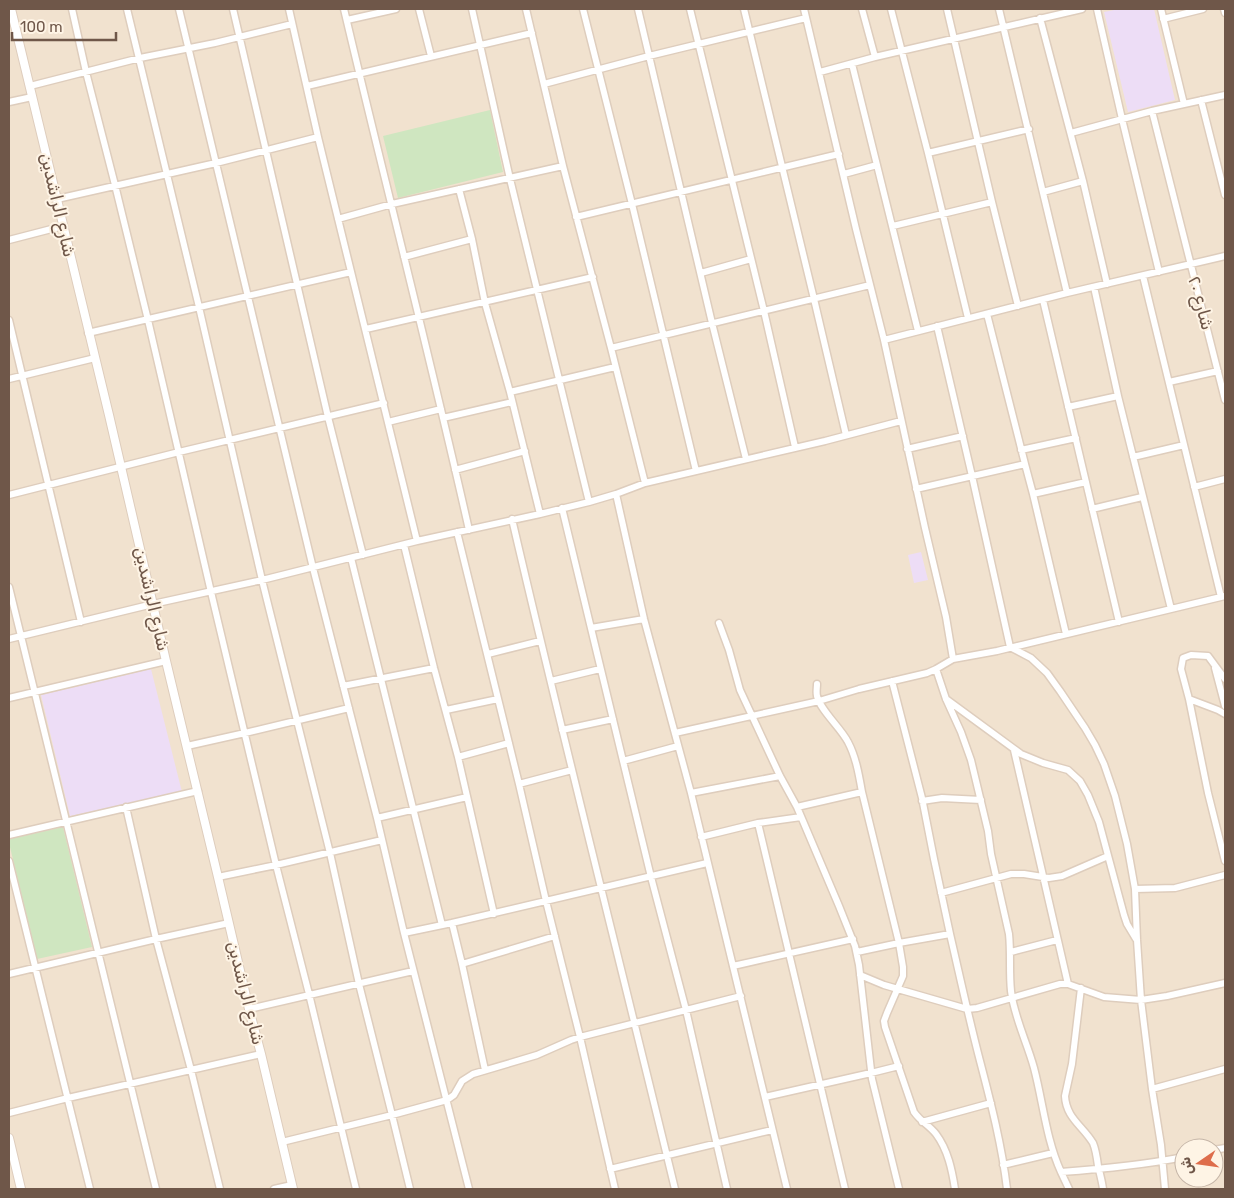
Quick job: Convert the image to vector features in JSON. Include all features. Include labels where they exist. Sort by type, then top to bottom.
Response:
[{"type":"street","name":"شارع الراشدين","points":[[11,9],[293,1187]]},
{"type":"street","points":[[72,9],[148,320],[276,865],[356,1189]]},
{"type":"street","points":[[127,9],[231,440],[262,580],[330,853],[358,984],[410,1189]]},
{"type":"street","points":[[179,9],[313,568],[469,1189]]},
{"type":"street","points":[[232,9],[296,284],[363,555]]},
{"type":"street","points":[[289,9],[318,137],[418,541]]},
{"type":"street","points":[[344,9],[469,530]]},
{"type":"street","points":[[347,20],[396,9]]},
{"type":"street","points":[[419,9],[431,56]]},
{"type":"street","points":[[472,9],[510,178],[590,502]]},
{"type":"street","points":[[526,9],[563,166],[612,348],[645,483]]},
{"type":"street","points":[[583,9],[696,471]]},
{"type":"street","points":[[638,9],[746,459]]},
{"type":"street","points":[[690,9],[764,311],[795,447]]},
{"type":"street","points":[[744,9],[846,435]]},
{"type":"street","points":[[804,9],[884,340],[916,490],[946,617],[953,660]]},
{"type":"street","points":[[862,9],[875,58]]},
{"type":"street","points":[[891,9],[968,318]]},
{"type":"street","points":[[947,9],[977,141],[1018,306]]},
{"type":"street","points":[[999,9],[1067,294]]},
{"type":"street","points":[[820,72],[1004,28],[1055,12],[1082,9]]},
{"type":"street","points":[[1096,9],[1159,272]]},
{"type":"street","points":[[1161,9],[1184,104]]},
{"type":"street","points":[[1164,19],[1203,9]]},
{"type":"street","points":[[1224,9],[1225,13]]},
{"type":"street","points":[[544,84],[597,69],[806,18]]},
{"type":"street","points":[[1040,18],[1071,133],[1107,284]]},
{"type":"street","points":[[30,86],[140,58],[215,43],[292,24]]},
{"type":"street","points":[[307,86],[532,33]]},
{"type":"street","points":[[852,64],[918,331]]},
{"type":"street","points":[[1071,133],[1225,94]]},
{"type":"street","points":[[9,102],[32,97]]},
{"type":"street","points":[[1201,100],[1225,195]]},
{"type":"street","name":"شارع ٢٠","points":[[1152,111],[1225,400]]},
{"type":"street","points":[[928,152],[1029,130]]},
{"type":"street","points":[[57,199],[216,164],[318,137]]},
{"type":"street","points":[[576,217],[839,154]]},
{"type":"street","points":[[844,174],[877,165]]},
{"type":"street","points":[[338,219],[392,204],[563,166]]},
{"type":"street","points":[[1043,192],[1083,181]]},
{"type":"street","points":[[459,189],[472,239],[485,303],[510,392],[540,514]]},
{"type":"street","points":[[892,226],[992,202]]},
{"type":"street","points":[[9,240],[63,226]]},
{"type":"street","points":[[404,258],[472,239]]},
{"type":"street","points":[[884,340],[1225,256]]},
{"type":"street","points":[[701,272],[751,259]]},
{"type":"street","points":[[88,333],[351,272]]},
{"type":"street","points":[[675,733],[819,701],[859,688],[936,670],[953,660],[1223,596],[1194,487],[1143,276]]},
{"type":"street","points":[[366,329],[593,278]]},
{"type":"street","points":[[612,348],[870,285]]},
{"type":"street","points":[[1094,287],[1142,497],[1171,609]]},
{"type":"street","points":[[1043,300],[1119,622]]},
{"type":"street","points":[[987,314],[1033,494],[1066,634]]},
{"type":"street","points":[[9,320],[81,622]]},
{"type":"street","points":[[937,326],[1010,647],[1031,658],[1046,673],[1085,728],[1095,745],[1110,780],[1120,812],[1135,889],[1141,1000],[1163,1161],[1165,1189]]},
{"type":"street","points":[[9,379],[94,358]]},
{"type":"street","points":[[510,392],[616,367]]},
{"type":"street","points":[[1169,382],[1218,371]]},
{"type":"street","points":[[1068,407],[1118,396]]},
{"type":"street","points":[[443,418],[512,402]]},
{"type":"street","points":[[9,495],[279,427],[384,403]]},
{"type":"street","points":[[388,422],[441,409]]},
{"type":"street","points":[[9,639],[313,568],[418,541],[590,502],[645,483],[901,421]]},
{"type":"street","points":[[907,449],[963,436]]},
{"type":"street","points":[[1021,450],[1076,438]]},
{"type":"street","points":[[1133,457],[1184,445]]},
{"type":"street","points":[[455,470],[524,451]]},
{"type":"street","points":[[916,490],[1025,464]]},
{"type":"street","points":[[1194,487],[1225,479]]},
{"type":"street","points":[[1033,494],[1086,482]]},
{"type":"street","points":[[616,494],[644,619],[691,793],[787,1189]]},
{"type":"street","points":[[1092,509],[1142,497]]},
{"type":"street","points":[[562,508],[651,877],[686,1010],[727,1189]]},
{"type":"street","points":[[512,519],[600,888],[635,1022],[675,1189]]},
{"type":"street","points":[[458,532],[615,1189]]},
{"type":"street","points":[[404,545],[458,757],[494,914]]},
{"type":"street","points":[[351,558],[442,926]]},
{"type":"street","points":[[9,587],[156,1189]]},
{"type":"street","points":[[592,628],[644,619]]},
{"type":"street","points":[[719,623],[740,690],[780,776],[797,807],[840,906],[857,952],[871,1073],[899,1189]]},
{"type":"street","points":[[488,654],[540,641]]},
{"type":"street","points":[[1225,679],[1208,656],[1191,655],[1183,658],[1181,669],[1225,861]]},
{"type":"street","points":[[9,698],[166,661]]},
{"type":"street","points":[[1214,665],[1225,706]]},
{"type":"street","points":[[343,686],[434,668]]},
{"type":"street","points":[[551,682],[600,669]]},
{"type":"street","points":[[936,670],[971,760],[1006,916],[1011,952],[1010,978],[1012,998],[1034,1070],[1053,1153],[1069,1189]]},
{"type":"street","points":[[892,681],[922,801],[967,1009],[991,1103],[1007,1189]]},
{"type":"street","points":[[817,684],[819,701],[848,742],[854,759],[898,942],[903,973],[886,1013],[884,1024],[914,1112],[922,1122],[935,1132],[942,1142],[952,1171],[955,1189]]},
{"type":"street","points":[[446,710],[498,698]]},
{"type":"street","points":[[946,699],[1014,750],[1030,758],[1068,770],[1080,781],[1095,810],[1124,915],[1137,940]]},
{"type":"street","points":[[1189,699],[1225,714]]},
{"type":"street","points":[[187,746],[245,734],[349,708]]},
{"type":"street","points":[[562,730],[613,719]]},
{"type":"street","points":[[458,757],[509,743]]},
{"type":"street","points":[[624,761],[678,746]]},
{"type":"street","points":[[1014,750],[1068,984]]},
{"type":"street","points":[[519,784],[572,770]]},
{"type":"street","points":[[691,793],[780,776]]},
{"type":"street","points":[[9,835],[198,792]]},
{"type":"street","points":[[797,807],[862,792]]},
{"type":"street","points":[[377,818],[467,797]]},
{"type":"street","points":[[922,801],[942,798],[981,800]]},
{"type":"street","points":[[126,807],[156,938],[220,1189]]},
{"type":"street","points":[[701,837],[758,823],[801,817]]},
{"type":"street","points":[[758,823],[845,1189]]},
{"type":"street","points":[[218,877],[382,840]]},
{"type":"street","points":[[941,893],[1018,874],[1054,878],[1067,875],[1108,856]]},
{"type":"street","points":[[9,861],[90,1189]]},
{"type":"street","points":[[404,933],[494,914],[707,863]]},
{"type":"street","points":[[1135,889],[1175,888],[1225,875]]},
{"type":"street","points":[[9,974],[156,938],[229,923]]},
{"type":"street","points":[[452,923],[485,1070]]},
{"type":"street","points":[[857,952],[898,942],[950,934]]},
{"type":"street","points":[[462,964],[555,936]]},
{"type":"street","points":[[733,966],[852,939]]},
{"type":"street","points":[[1011,952],[1057,940]]},
{"type":"street","points":[[249,1009],[414,970]]},
{"type":"street","points":[[860,976],[967,1009],[977,1008],[1060,984],[1068,984],[1104,997],[1141,1000],[1225,983]]},
{"type":"street","points":[[1081,988],[1072,1064],[1065,1096],[1067,1109],[1071,1117],[1092,1142],[1096,1151],[1104,1189]]},
{"type":"street","points":[[282,1142],[447,1100],[454,1095],[466,1078],[473,1074],[545,1052],[580,1037],[741,996]]},
{"type":"street","points":[[9,1113],[261,1054]]},
{"type":"street","points":[[765,1097],[899,1066]]},
{"type":"street","points":[[1152,1089],[1225,1069]]},
{"type":"street","points":[[922,1122],[991,1103]]},
{"type":"street","points":[[610,1169],[772,1130]]},
{"type":"street","points":[[9,1138],[21,1189]]},
{"type":"street","points":[[1003,1165],[1053,1153]]},
{"type":"street","points":[[1061,1172],[1174,1159]]},
{"type":"street","points":[[274,1189],[293,1187]]},
{"type":"shaded area","points":[[9,9],[1225,9],[1225,1189],[9,1189]]},
{"type":"shaded area","points":[[1119,9],[1154,9],[1175,100],[1128,112],[1104,12]]},
{"type":"shaded area","points":[[921,552],[928,580],[914,583],[908,555]]},
{"type":"shaded area","points":[[151,669],[182,792],[70,816],[41,695]]},
{"type":"green space","points":[[490,110],[503,172],[398,198],[383,136]]},
{"type":"green space","points":[[63,827],[92,947],[37,959],[9,839]]}]
